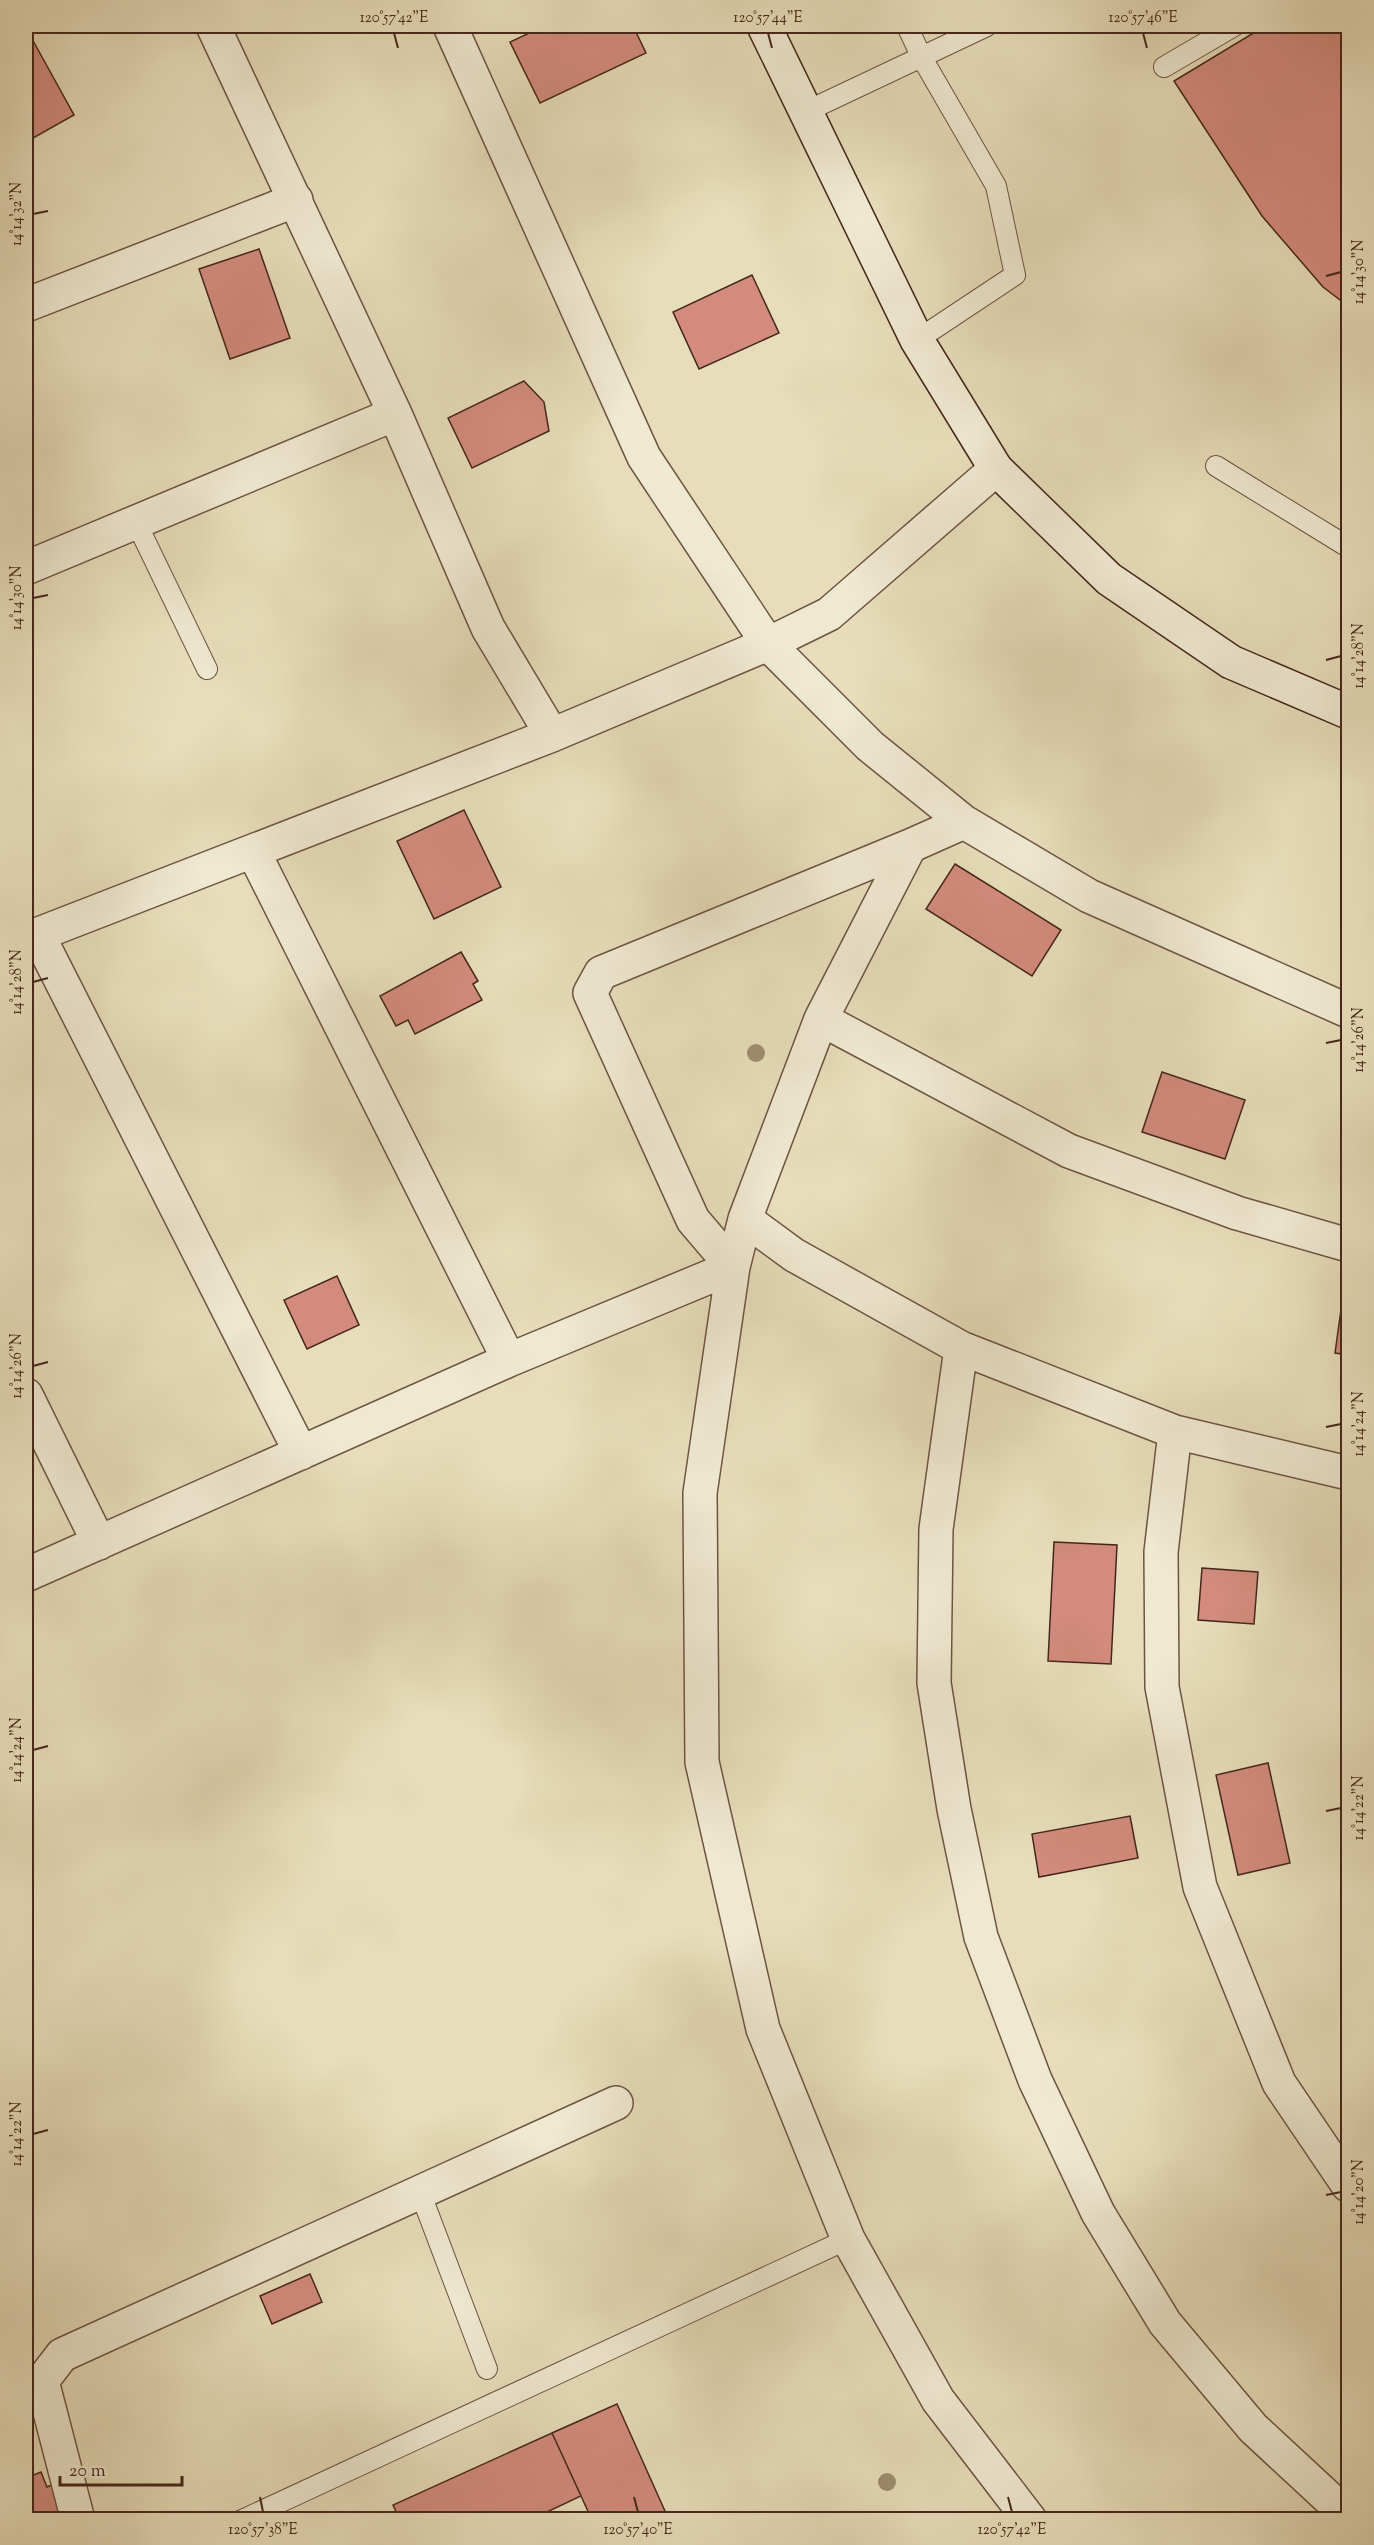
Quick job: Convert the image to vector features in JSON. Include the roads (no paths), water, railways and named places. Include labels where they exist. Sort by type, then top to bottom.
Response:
[{"type":"street","points":[[213,26],[395,414],[488,628],[552,735]]},
{"type":"street","points":[[450,26],[644,457],[768,644],[870,746],[964,822],[1089,896],[1348,1011]]},
{"type":"street","points":[[764,26],[917,340],[996,469],[1109,579],[1231,662],[1348,712]]},
{"type":"street","points":[[26,305],[296,200]]},
{"type":"street","points":[[26,568],[395,414]]},
{"type":"street","points":[[301,1453],[32,937],[552,735],[768,644],[829,614],[996,469]]},
{"type":"street","points":[[733,1267],[693,1220],[590,993],[601,973],[964,822]]},
{"type":"street","points":[[910,846],[821,1019],[745,1219],[733,1267],[700,1493],[702,1762],[763,2029],[848,2239],[938,2400],[1030,2520]]},
{"type":"street","points":[[253,851],[509,1360]]},
{"type":"street","points":[[821,1019],[1069,1151],[1237,1213],[1348,1245]]},
{"type":"street","points":[[745,1219],[794,1255],[961,1348],[1175,1432],[1348,1473]]},
{"type":"street","points":[[26,1575],[509,1360],[733,1267]]},
{"type":"street","points":[[961,1348],[936,1529],[934,1683],[954,1809],[981,1937],[1035,2080],[1098,2213],[1165,2323],[1253,2427],[1348,2516]]},
{"type":"street","points":[[26,1395],[99,1543]]},
{"type":"street","points":[[1175,1432],[1161,1552],[1162,1687],[1200,1887],[1279,2083],[1348,2185]]},
{"type":"street","points":[[78,2520],[42,2381],[62,2355],[616,2103]]},
{"type":"lane","points":[[907,26],[922,58],[996,186],[1015,275],[917,340]]},
{"type":"lane","points":[[805,112],[987,26]]},
{"type":"lane","points":[[1164,67],[1234,26]]},
{"type":"lane","points":[[1216,466],[1348,547]]},
{"type":"lane","points":[[136,522],[207,669]]},
{"type":"lane","points":[[420,2192],[486,2368]]},
{"type":"lane","points":[[242,2520],[848,2239]]}]
